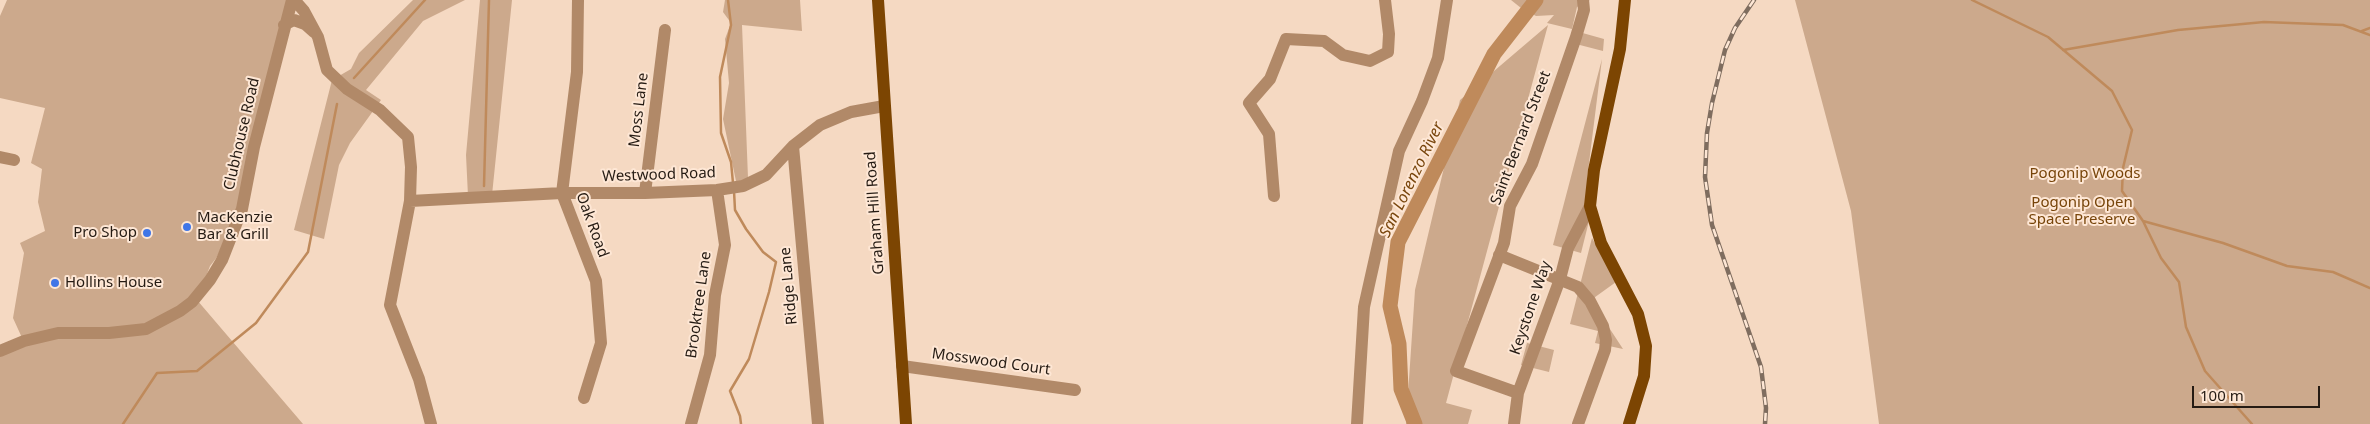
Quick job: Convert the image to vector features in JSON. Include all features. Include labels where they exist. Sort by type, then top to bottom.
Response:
[{"type":"main road","name":"Graham Hill Road","points":[[878,0],[906,424]]},
{"type":"main road","points":[[1625,0],[1620,49],[1594,170],[1590,206],[1601,243],[1638,314],[1646,346],[1644,376],[1629,424]]},
{"type":"street","points":[[292,0],[304,11],[318,37]]},
{"type":"street","name":"Clubhouse Road","points":[[0,351],[24,341],[58,333],[82,331],[109,333],[146,329],[180,311],[192,302],[210,280],[222,260],[242,208],[254,147],[292,0]]},
{"type":"street","points":[[305,0],[327,70],[347,89],[380,110],[408,137],[411,167],[410,200],[390,305],[419,379],[431,424]]},
{"type":"street","name":"Oak Road","points":[[578,0],[577,72],[562,193],[596,281],[600,344],[584,398]]},
{"type":"street","points":[[1274,196],[1269,134],[1249,103],[1270,79],[1286,39],[1324,41],[1343,55],[1370,61],[1388,52],[1389,34],[1385,0]]},
{"type":"street","points":[[1357,424],[1364,307],[1399,151],[1422,101],[1438,58],[1448,0]]},
{"type":"street","name":"Saint Bernard Street","points":[[1518,392],[1456,371],[1499,255],[1507,229],[1510,206],[1532,164],[1576,37],[1584,10],[1583,0]]},
{"type":"street","points":[[284,25],[294,20],[306,24],[318,37]]},
{"type":"street","name":"Moss Lane","points":[[645,193],[665,30]]},
{"type":"street","name":"Westwood Road","points":[[410,200],[562,193],[645,193],[722,190],[743,186],[766,175],[793,146],[820,125],[852,112],[884,106]]},
{"type":"street","name":"Ridge Lane","points":[[793,146],[818,424]]},
{"type":"street","points":[[0,157],[14,160]]},
{"type":"street","name":"Brooktree Lane","points":[[692,424],[710,355],[715,295],[725,245],[722,190]]},
{"type":"street","name":"Keystone Way","points":[[1514,424],[1518,392],[1560,279],[1568,248],[1590,206]]},
{"type":"street","points":[[1499,255],[1578,288],[1590,301],[1603,326],[1606,340],[1578,424]]},
{"type":"street","name":"Mosswood Court","points":[[902,366],[1075,390]]},
{"type":"green space","points":[[7,0],[291,0],[244,196],[217,257],[210,266],[197,300],[303,424],[0,424],[0,349],[23,340],[13,318],[24,253],[20,243],[45,231],[38,202],[42,169],[31,163],[45,108],[0,98],[0,16]]},
{"type":"green space","points":[[413,0],[465,0],[423,21],[366,90],[381,100],[350,143],[339,165],[324,239],[294,230],[332,80],[351,69],[359,53]]},
{"type":"green space","points":[[480,0],[512,0],[492,195],[468,196],[466,155]]},
{"type":"green space","points":[[725,0],[800,0],[802,31],[742,25],[748,178],[743,186],[736,181],[723,119],[729,83],[725,39],[731,23],[723,12]]},
{"type":"green space","points":[[1511,0],[1590,0],[1577,7],[1572,29],[1547,23],[1554,15],[1536,16]]},
{"type":"green space","name":"Pogonip Woods","points":[[1795,0],[2370,0],[2370,424],[1879,424],[1851,211]]},
{"type":"green space","points":[[1548,25],[1446,403],[1472,410],[1468,424],[1406,424],[1415,290],[1460,100]]},
{"type":"green space","points":[[1579,32],[1604,39],[1603,51],[1576,44]]},
{"type":"green space","points":[[1602,59],[1587,179],[1589,221],[1581,253],[1553,245]]},
{"type":"green space","points":[[1592,238],[1616,282],[1591,300],[1623,349],[1595,343],[1598,331],[1570,324]]},
{"type":"green space","points":[[1527,343],[1554,350],[1549,372],[1521,365]]},
{"type":"waterway","points":[[354,78],[425,0]]},
{"type":"waterway","points":[[484,186],[489,0]]},
{"type":"waterway","points":[[728,0],[731,25],[720,77],[721,133],[731,162],[733,183]]},
{"type":"waterway","name":"San Lorenzo River","points":[[1415,424],[1401,389],[1399,344],[1390,306],[1398,242],[1494,54],[1536,0]]},
{"type":"waterway","points":[[1972,0],[2048,37],[2112,91],[2132,130],[2123,168],[2122,191],[2143,221],[2161,258],[2179,282],[2186,327],[2205,371],[2252,424]]},
{"type":"waterway","points":[[2063,50],[2178,30],[2264,22],[2343,25],[2370,35]]},
{"type":"waterway","points":[[2362,31],[2370,28]]},
{"type":"waterway","points":[[123,424],[157,373],[197,371],[256,323],[308,252],[337,104]]},
{"type":"waterway","points":[[734,191],[735,210],[746,229],[763,252],[776,262],[749,359],[730,391],[740,416],[741,424]]},
{"type":"waterway","points":[[2143,221],[2223,243],[2287,266],[2333,272],[2370,288]]},
{"type":"railway","points":[[1754,0],[1735,28],[1725,50],[1707,133],[1705,177],[1712,225],[1761,367],[1766,408],[1765,424]]},
{"type":"place","name":"MacKenzie Bar & Grill","points":[[187,227]]},
{"type":"place","name":"Pro Shop","points":[[147,233]]},
{"type":"place","name":"Hollins House","points":[[55,283]]},
{"type":"park label","name":"Pogonip Open Space Preserve","points":[[2082,212]]}]
